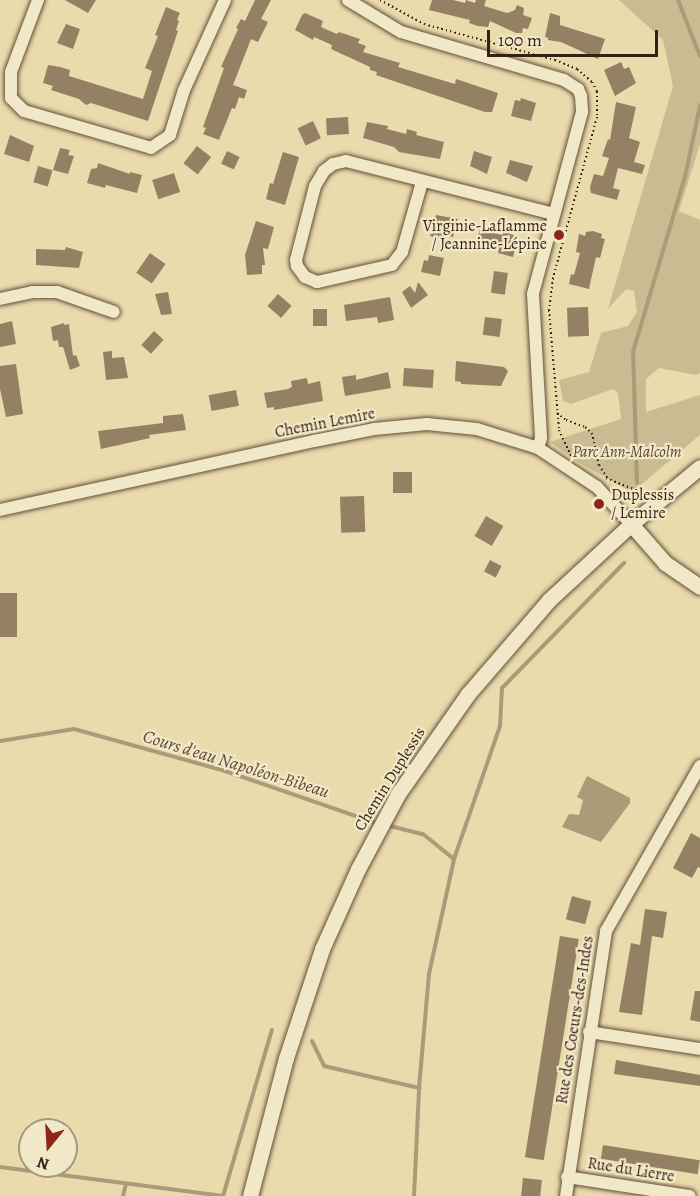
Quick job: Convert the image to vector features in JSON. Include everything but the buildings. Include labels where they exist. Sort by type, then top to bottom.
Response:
[{"type":"street","points":[[38,0],[11,72],[11,98],[24,111],[151,148],[170,135],[184,90],[225,0]]},
{"type":"street","points":[[348,0],[401,32],[418,39],[564,80],[578,89],[583,103],[582,112],[533,294],[541,438],[538,448]]},
{"type":"street","points":[[422,182],[402,252],[392,265],[317,282],[305,277],[297,266],[296,260],[315,186],[324,171],[333,164],[346,161],[554,214]]},
{"type":"street","points":[[0,299],[32,292],[57,292],[114,312]]},
{"type":"street","name":"Chemin Lemire","points":[[0,510],[314,441],[406,424],[427,424],[477,429],[538,448],[586,479],[608,497],[631,524]]},
{"type":"street","name":"Chemin Duplessis","points":[[250,1196],[276,1091],[307,991],[340,906],[381,824],[438,734],[498,657],[549,600],[631,524],[700,467]]},
{"type":"street","points":[[631,524],[665,563],[700,587]]},
{"type":"street","name":"Rue des Coeurs-des-Indes","points":[[566,1196],[603,944],[611,920],[700,766]]},
{"type":"street","points":[[589,1032],[700,1049]]},
{"type":"street","name":"Rue du Lierre","points":[[567,1177],[690,1196]]},
{"type":"path","points":[[556,407],[557,413],[566,420],[585,426],[592,433],[599,465],[608,479]]},
{"type":"green space","name":"Parc Ann-Malcolm","points":[[619,0],[700,0],[700,144],[679,211],[700,220],[700,373],[696,375],[659,368],[646,379],[646,412],[700,395],[700,435],[642,484],[630,491],[576,461],[550,442],[621,419],[618,393],[613,389],[571,404],[563,401],[559,380],[589,372],[601,333],[628,326],[637,312],[634,291],[626,289],[608,309],[673,86],[663,40]]},
{"type":"shaded area","points":[[587,776],[630,798],[630,803],[601,842],[562,827],[569,814],[579,815],[583,800],[577,797]]},
{"type":"waterway","points":[[678,0],[700,56]]},
{"type":"waterway","points":[[637,483],[633,352],[685,177],[700,106]]},
{"type":"waterway","points":[[414,1196],[419,1088],[429,974],[454,859],[500,726],[502,688],[624,563]]},
{"type":"waterway","name":"Cours d'eau Napoléon-Bibeau","points":[[0,741],[74,729],[225,771],[379,824]]},
{"type":"waterway","name":"Cours d'eau Napoléon-Bibeau","points":[[386,825],[423,834],[454,859]]},
{"type":"waterway","points":[[0,1167],[223,1196],[272,1030]]},
{"type":"waterway","points":[[312,1041],[324,1066],[419,1088]]},
{"type":"waterway","points":[[123,1196],[126,1184]]},
{"type":"place","name":"Virginie-Laflamme / Jeannine-Lépine","points":[[559,235]]},
{"type":"place","name":"Duplessis / Lemire","points":[[599,504]]}]
